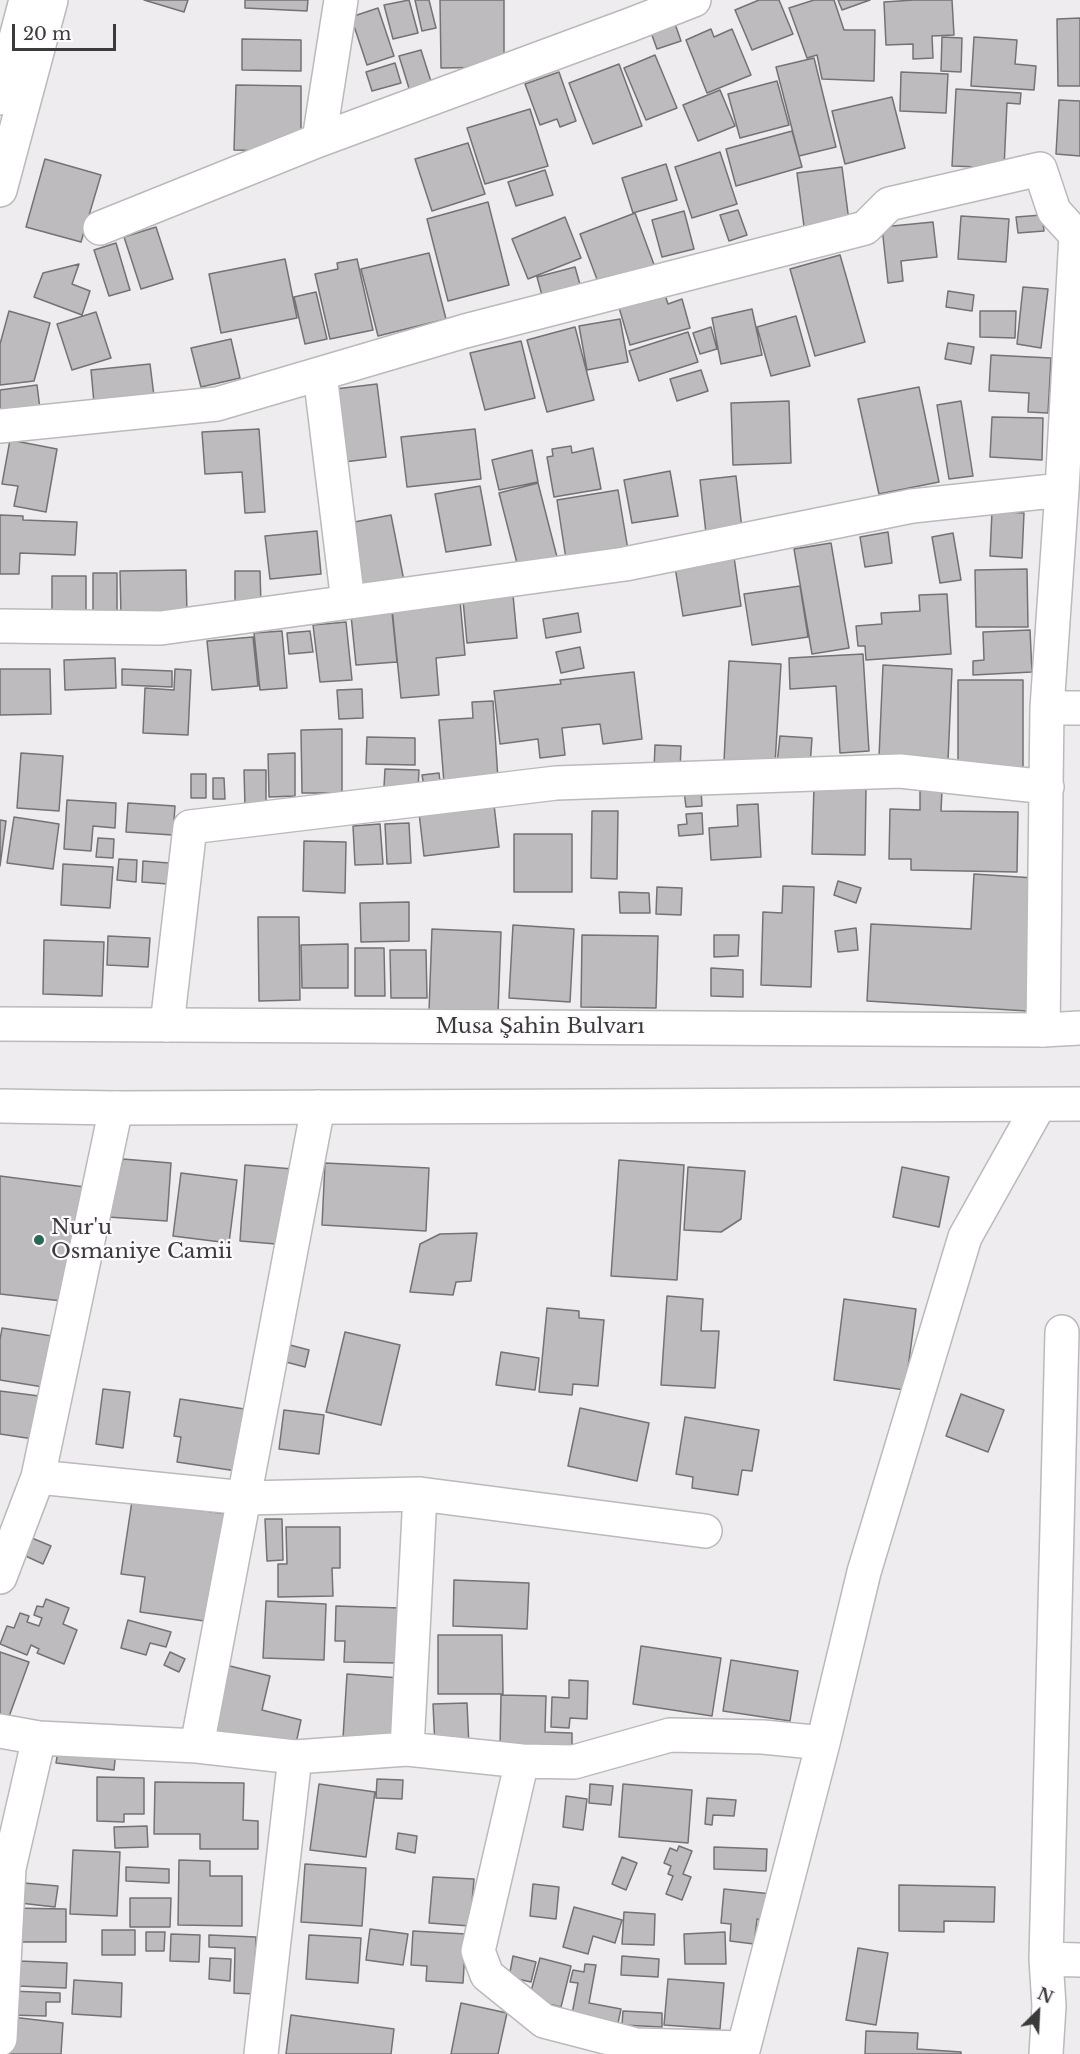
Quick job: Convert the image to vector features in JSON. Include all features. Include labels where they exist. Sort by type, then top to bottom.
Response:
[{"type":"street","points":[[0,98],[26,0]]},
{"type":"street","points":[[0,190],[51,0]]},
{"type":"street","points":[[319,140],[341,0]]},
{"type":"street","points":[[100,228],[631,13],[694,0]]},
{"type":"street","points":[[0,426],[217,404],[465,331],[865,228],[889,204],[1040,169],[1054,211],[1078,235],[1047,708],[1044,1030]]},
{"type":"street","points":[[320,374],[348,602]]},
{"type":"street","points":[[0,626],[161,628],[625,564],[912,506],[1062,490]]},
{"type":"street","points":[[1047,708],[1080,708]]},
{"type":"street","points":[[167,1025],[190,827],[556,783],[900,771],[1047,787]]},
{"type":"street","name":"Musa Şahin Bulvarı","points":[[0,1024],[1044,1030],[1080,1028]]},
{"type":"street","points":[[0,1106],[116,1108],[1080,1104]]},
{"type":"street","points":[[522,1761],[478,1951],[487,1975],[544,2021],[636,2045],[742,2051],[823,1743],[864,1572],[965,1237],[1039,1105]]},
{"type":"street","points":[[197,1746],[318,1107]]},
{"type":"street","points":[[0,1577],[38,1477],[116,1108]]},
{"type":"street","points":[[1046,2054],[1049,2006],[1047,1959],[1062,1332]]},
{"type":"street","points":[[38,1477],[245,1498],[420,1494],[705,1532]]},
{"type":"street","points":[[407,1749],[420,1494]]},
{"type":"street","points":[[0,1731],[39,1738],[197,1746],[295,1757],[407,1749],[522,1761],[574,1762],[670,1735],[763,1737],[823,1743]]},
{"type":"street","points":[[0,2039],[9,1868],[39,1738]]},
{"type":"street","points":[[261,2054],[295,1757]]},
{"type":"street","points":[[1047,1959],[1080,1960]]},
{"type":"building","points":[[144,0],[188,0],[184,12]]},
{"type":"building","points":[[245,0],[308,0],[307,11],[245,8]]},
{"type":"building","points":[[409,0],[418,33],[393,39],[384,5]]},
{"type":"building","points":[[415,0],[429,0],[436,28],[422,31]]},
{"type":"building","points":[[440,0],[504,0],[504,67],[441,68]]},
{"type":"building","points":[[759,0],[779,0],[793,34],[752,50],[735,10]]},
{"type":"building","points":[[814,0],[834,0],[844,30],[875,30],[874,81],[822,79],[817,55],[807,58],[789,8]]},
{"type":"building","points":[[838,0],[870,0],[842,10]]},
{"type":"building","points":[[952,0],[954,35],[932,36],[933,58],[913,59],[913,44],[886,45],[884,2]]},
{"type":"building","points":[[378,8],[394,56],[367,65],[351,17]]},
{"type":"building","points":[[673,18],[681,41],[657,49],[649,27]]},
{"type":"building","points":[[1080,18],[1080,86],[1058,86],[1057,19]]},
{"type":"building","points":[[711,29],[714,37],[732,29],[751,75],[707,93],[686,40]]},
{"type":"building","points":[[942,37],[962,38],[961,72],[941,71]]},
{"type":"building","points":[[974,37],[1017,40],[1015,64],[1036,66],[1034,90],[971,86]]},
{"type":"building","points":[[242,39],[301,40],[301,71],[242,70]]},
{"type":"building","points":[[421,50],[434,91],[412,98],[399,56]]},
{"type":"building","points":[[655,55],[677,108],[646,120],[624,68]]},
{"type":"building","points":[[814,58],[836,147],[799,156],[776,67]]},
{"type":"building","points":[[395,63],[401,83],[372,91],[366,72]]},
{"type":"building","points":[[619,64],[642,126],[593,144],[569,83]]},
{"type":"building","points":[[559,72],[576,121],[560,127],[557,119],[540,125],[525,84]]},
{"type":"building","points":[[901,72],[948,74],[946,113],[900,111]]},
{"type":"building","points":[[777,81],[789,125],[740,138],[728,94]]},
{"type":"building","points":[[236,85],[301,86],[301,140],[280,151],[234,150]]},
{"type":"building","points":[[956,89],[1021,93],[1020,104],[1007,103],[1004,168],[952,166]]},
{"type":"building","points":[[720,90],[735,126],[698,141],[683,105]]},
{"type":"building","points":[[892,97],[905,148],[845,164],[832,111]]},
{"type":"building","points":[[1059,100],[1080,101],[1080,156],[1056,154]]},
{"type":"building","points":[[530,109],[548,166],[485,184],[467,128]]},
{"type":"building","points":[[792,131],[802,167],[736,186],[726,149]]},
{"type":"building","points":[[468,143],[485,194],[432,211],[415,159]]},
{"type":"building","points":[[720,152],[737,204],[692,218],[675,167]]},
{"type":"building","points":[[45,159],[101,175],[81,242],[26,227]]},
{"type":"building","points":[[666,164],[677,200],[633,213],[622,178]]},
{"type":"building","points":[[842,167],[850,229],[805,234],[797,173]]},
{"type":"building","points":[[545,170],[553,195],[516,206],[508,182]]},
{"type":"building","points":[[488,202],[509,285],[448,301],[427,219]]},
{"type":"building","points":[[738,210],[747,235],[729,241],[720,215]]},
{"type":"building","points":[[684,211],[694,249],[662,257],[652,220]]},
{"type":"building","points":[[635,213],[656,270],[601,290],[580,234]]},
{"type":"building","points":[[1042,215],[1044,231],[1018,233],[1016,217]]},
{"type":"building","points":[[961,216],[1009,219],[1006,262],[958,259]]},
{"type":"building","points":[[565,217],[581,258],[528,279],[512,239]]},
{"type":"building","points":[[933,222],[937,257],[901,261],[903,281],[888,283],[882,227]]},
{"type":"building","points":[[156,227],[173,279],[141,289],[124,237]]},
{"type":"building","points":[[116,243],[130,290],[109,296],[94,250]]},
{"type":"building","points":[[429,253],[446,319],[378,336],[361,269]]},
{"type":"building","points":[[840,255],[865,342],[815,356],[790,269]]},
{"type":"building","points":[[285,259],[297,318],[221,333],[209,274]]},
{"type":"building","points":[[357,259],[373,330],[330,339],[315,274],[338,269],[337,263]]},
{"type":"building","points":[[79,264],[72,284],[90,291],[82,315],[34,297],[43,273]]},
{"type":"building","points":[[575,267],[581,288],[543,299],[537,277]]},
{"type":"building","points":[[1023,287],[1048,289],[1041,348],[1017,344]]},
{"type":"building","points":[[948,291],[974,295],[972,311],[946,307]]},
{"type":"building","points":[[316,292],[327,339],[305,344],[294,297]]},
{"type":"building","points":[[664,292],[668,304],[682,299],[690,328],[630,345],[618,304]]},
{"type":"building","points":[[752,309],[762,355],[721,364],[712,318]]},
{"type":"building","points":[[9,311],[50,323],[34,381],[0,385],[0,344]]},
{"type":"building","points":[[980,311],[1016,311],[1015,338],[980,337]]},
{"type":"building","points":[[96,312],[111,358],[72,370],[57,324]]},
{"type":"building","points":[[796,316],[810,366],[771,376],[757,327]]},
{"type":"building","points":[[620,319],[628,362],[587,370],[579,326]]},
{"type":"building","points":[[575,327],[594,400],[547,412],[527,340]]},
{"type":"building","points":[[711,327],[717,349],[700,354],[693,333]]},
{"type":"building","points":[[688,332],[698,362],[639,381],[629,351]]},
{"type":"building","points":[[231,339],[240,378],[201,387],[191,348]]},
{"type":"building","points":[[521,341],[535,398],[485,410],[470,353]]},
{"type":"building","points":[[948,343],[974,347],[971,364],[945,359]]},
{"type":"building","points":[[991,355],[1051,358],[1048,413],[1028,412],[1029,393],[989,391]]},
{"type":"building","points":[[150,364],[154,396],[94,403],[91,370]]},
{"type":"building","points":[[701,370],[708,391],[677,401],[670,379]]},
{"type":"building","points":[[377,384],[386,457],[344,462],[335,389]]},
{"type":"building","points":[[37,385],[40,409],[0,414],[0,390]]},
{"type":"building","points":[[919,387],[939,482],[879,494],[858,399]]},
{"type":"building","points":[[789,401],[791,463],[733,465],[731,403]]},
{"type":"building","points":[[961,401],[973,476],[949,479],[937,405]]},
{"type":"building","points":[[992,417],[1043,418],[1042,460],[990,457]]},
{"type":"building","points":[[259,429],[265,512],[245,513],[242,472],[205,474],[202,432]]},
{"type":"building","points":[[475,429],[481,479],[407,487],[401,437]]},
{"type":"building","points":[[10,440],[57,449],[46,512],[14,506],[18,486],[2,484]]},
{"type":"building","points":[[571,446],[572,453],[593,448],[601,489],[554,497],[547,457],[553,456],[552,449]]},
{"type":"building","points":[[532,450],[538,482],[499,490],[492,460]]},
{"type":"building","points":[[670,471],[678,516],[632,523],[624,480]]},
{"type":"building","points":[[736,476],[743,538],[707,542],[700,480]]},
{"type":"building","points":[[538,483],[557,557],[518,567],[499,493]]},
{"type":"building","points":[[480,486],[491,545],[446,552],[435,494]]},
{"type":"building","points":[[618,490],[628,550],[566,559],[557,500]]},
{"type":"building","points":[[992,511],[1024,513],[1022,558],[990,556]]},
{"type":"building","points":[[0,515],[23,516],[23,520],[77,522],[75,555],[20,553],[19,574],[0,574]]},
{"type":"building","points":[[391,515],[404,581],[361,589],[349,523]]},
{"type":"building","points":[[317,531],[321,574],[270,579],[265,536]]},
{"type":"building","points":[[888,532],[892,563],[865,567],[860,537]]},
{"type":"building","points":[[953,533],[961,580],[940,583],[932,537]]},
{"type":"building","points":[[831,543],[849,648],[812,654],[794,549]]},
{"type":"building","points":[[734,557],[741,606],[683,616],[675,567]]},
{"type":"building","points":[[1027,569],[1028,627],[976,627],[975,570]]},
{"type":"building","points":[[186,570],[187,614],[121,615],[120,571]]},
{"type":"building","points":[[235,571],[260,571],[261,605],[235,605]]},
{"type":"building","points":[[93,573],[117,573],[117,616],[93,616]]},
{"type":"building","points":[[52,576],[86,576],[86,617],[52,617]]},
{"type":"building","points":[[800,586],[808,637],[752,645],[744,594]]},
{"type":"building","points":[[947,594],[951,654],[866,660],[865,646],[858,646],[856,626],[882,624],[881,613],[920,611],[919,595]]},
{"type":"building","points":[[513,595],[517,638],[467,643],[463,600]]},
{"type":"building","points":[[460,601],[465,655],[436,658],[439,695],[401,698],[392,608]]},
{"type":"building","points":[[392,612],[397,662],[356,665],[351,615]]},
{"type":"building","points":[[578,613],[581,632],[546,638],[543,619]]},
{"type":"building","points":[[346,622],[352,680],[320,682],[313,625]]},
{"type":"building","points":[[1030,630],[1032,672],[973,675],[973,661],[984,660],[983,632]]},
{"type":"building","points":[[282,631],[287,688],[260,690],[254,633]]},
{"type":"building","points":[[310,631],[313,652],[289,654],[287,633]]},
{"type":"building","points":[[253,637],[258,686],[212,690],[207,641]]},
{"type":"building","points":[[580,647],[584,668],[561,673],[556,652]]},
{"type":"building","points":[[863,654],[869,751],[840,753],[836,686],[790,689],[789,658]]},
{"type":"building","points":[[115,658],[116,688],[65,690],[64,660]]},
{"type":"building","points":[[729,661],[781,664],[775,764],[724,761]]},
{"type":"building","points":[[883,665],[952,669],[948,761],[879,757]]},
{"type":"building","points":[[0,669],[50,669],[51,714],[0,715]]},
{"type":"building","points":[[122,669],[172,671],[172,687],[122,685]]},
{"type":"building","points":[[175,669],[191,670],[188,735],[143,733],[145,688],[174,690]]},
{"type":"building","points":[[634,672],[642,739],[603,744],[600,724],[562,728],[565,755],[540,758],[538,739],[500,744],[494,691],[561,684],[560,680]]},
{"type":"building","points":[[958,680],[1023,680],[1023,768],[958,768]]},
{"type":"building","points":[[362,689],[363,718],[339,719],[337,690]]},
{"type":"building","points":[[493,701],[498,780],[444,783],[439,720],[473,718],[472,702]]},
{"type":"building","points":[[342,729],[342,793],[302,793],[301,730]]},
{"type":"building","points":[[780,736],[812,738],[810,766],[777,764]]},
{"type":"building","points":[[367,737],[415,738],[415,765],[366,764]]},
{"type":"building","points":[[655,745],[681,746],[680,772],[654,770]]},
{"type":"building","points":[[21,753],[63,756],[59,811],[17,808]]},
{"type":"building","points":[[295,753],[295,796],[269,797],[268,754]]},
{"type":"building","points":[[385,769],[419,770],[418,789],[384,787]]},
{"type":"building","points":[[244,770],[266,770],[266,807],[245,808]]},
{"type":"building","points":[[439,773],[441,790],[425,792],[422,775]]},
{"type":"building","points":[[191,774],[206,774],[206,798],[191,798]]},
{"type":"building","points":[[213,778],[224,778],[225,799],[213,799]]},
{"type":"building","points":[[814,786],[866,787],[865,855],[812,854]]},
{"type":"building","points":[[701,789],[702,806],[686,807],[684,791]]},
{"type":"building","points":[[920,790],[942,790],[941,811],[1018,812],[1017,872],[911,870],[911,859],[889,859],[890,809],[920,810]]},
{"type":"building","points":[[67,800],[116,803],[115,828],[93,826],[91,851],[64,849]]},
{"type":"building","points":[[128,803],[175,806],[173,835],[126,832]]},
{"type":"building","points":[[758,804],[761,857],[711,860],[709,828],[738,826],[737,805]]},
{"type":"building","points":[[494,805],[499,847],[424,856],[419,813]]},
{"type":"building","points":[[592,811],[618,811],[617,879],[591,878]]},
{"type":"building","points":[[702,813],[703,834],[679,836],[678,825],[687,824],[686,814]]},
{"type":"building","points":[[14,817],[59,824],[53,869],[7,863]]},
{"type":"building","points":[[0,820],[6,821],[0,866]]},
{"type":"building","points":[[409,823],[411,863],[387,864],[385,824]]},
{"type":"building","points":[[380,824],[383,864],[355,865],[353,826]]},
{"type":"building","points":[[514,834],[572,834],[572,892],[514,892]]},
{"type":"building","points":[[98,838],[114,839],[113,858],[96,857]]},
{"type":"building","points":[[304,841],[346,842],[345,893],[303,891]]},
{"type":"building","points":[[119,859],[137,860],[136,882],[117,880]]},
{"type":"building","points":[[143,861],[169,863],[168,884],[142,882]]},
{"type":"building","points":[[63,864],[113,867],[110,908],[61,905]]},
{"type":"building","points":[[974,874],[1034,878],[1027,1011],[867,1001],[871,924],[971,929]]},
{"type":"building","points":[[838,881],[861,888],[856,903],[834,895]]},
{"type":"building","points":[[783,886],[814,887],[811,987],[761,985],[763,912],[782,913]]},
{"type":"building","points":[[657,887],[682,888],[681,915],[656,914]]},
{"type":"building","points":[[619,892],[649,893],[650,913],[620,913]]},
{"type":"building","points":[[409,902],[409,941],[361,942],[360,903]]},
{"type":"building","points":[[258,917],[299,917],[300,1000],[259,1001]]},
{"type":"building","points":[[513,925],[574,929],[570,1002],[509,998]]},
{"type":"building","points":[[856,928],[858,950],[838,952],[835,931]]},
{"type":"building","points":[[432,929],[501,932],[498,1014],[429,1011]]},
{"type":"building","points":[[582,935],[658,936],[656,1008],[581,1007]]},
{"type":"building","points":[[714,935],[739,935],[738,956],[714,957]]},
{"type":"building","points":[[108,936],[150,938],[148,967],[107,965]]},
{"type":"building","points":[[44,940],[104,942],[102,996],[43,994]]},
{"type":"building","points":[[348,944],[348,988],[302,988],[301,945]]},
{"type":"building","points":[[355,948],[384,948],[385,996],[355,996]]},
{"type":"building","points":[[390,950],[426,950],[427,998],[391,998]]},
{"type":"building","points":[[711,968],[743,970],[743,997],[711,996]]},
{"type":"building","points":[[123,1159],[171,1163],[167,1221],[108,1217]]},
{"type":"building","points":[[619,1160],[684,1165],[677,1280],[611,1276]]},
{"type":"building","points":[[325,1163],[429,1168],[426,1231],[322,1225]]},
{"type":"building","points":[[245,1165],[305,1170],[288,1245],[240,1241]]},
{"type":"building","points":[[688,1167],[745,1171],[741,1219],[721,1232],[684,1230]]},
{"type":"building","points":[[902,1167],[949,1177],[939,1227],[893,1217]]},
{"type":"building","points":[[181,1173],[237,1180],[229,1243],[173,1236]]},
{"type":"building","name":"Nur'u Osmaniye Camii","points":[[0,1176],[85,1187],[71,1302],[0,1294]]},
{"type":"building","points":[[477,1233],[471,1281],[456,1282],[453,1295],[410,1292],[420,1244],[440,1234]]},
{"type":"building","points":[[667,1296],[703,1299],[701,1331],[719,1331],[715,1388],[661,1385]]},
{"type":"building","points":[[844,1299],[916,1309],[905,1390],[834,1380]]},
{"type":"building","points":[[547,1308],[579,1311],[579,1318],[604,1320],[598,1386],[573,1384],[572,1395],[539,1392]]},
{"type":"building","points":[[2,1328],[58,1337],[49,1388],[0,1380]]},
{"type":"building","points":[[345,1332],[400,1345],[381,1425],[326,1412]]},
{"type":"building","points":[[290,1345],[309,1350],[305,1367],[286,1362]]},
{"type":"building","points":[[501,1352],[539,1358],[535,1390],[496,1385]]},
{"type":"building","points":[[103,1389],[130,1392],[123,1448],[96,1444]]},
{"type":"building","points":[[0,1391],[47,1397],[40,1440],[0,1434]]},
{"type":"building","points":[[961,1394],[1004,1410],[988,1452],[946,1436]]},
{"type":"building","points":[[180,1399],[251,1410],[243,1472],[177,1462],[181,1437],[174,1436]]},
{"type":"building","points":[[580,1408],[649,1423],[637,1481],[568,1466]]},
{"type":"building","points":[[284,1410],[324,1415],[319,1454],[279,1449]]},
{"type":"building","points":[[685,1417],[759,1430],[752,1471],[742,1470],[738,1495],[692,1488],[693,1477],[676,1474]]},
{"type":"building","points":[[132,1501],[234,1515],[219,1623],[140,1612],[145,1577],[121,1574]]},
{"type":"building","points":[[265,1519],[282,1519],[283,1560],[267,1561]]},
{"type":"building","points":[[286,1527],[340,1527],[340,1568],[332,1568],[333,1596],[278,1597],[278,1564],[287,1564]]},
{"type":"building","points":[[27,1536],[51,1546],[43,1564],[19,1553]]},
{"type":"building","points":[[454,1580],[529,1583],[527,1629],[453,1626]]},
{"type":"building","points":[[46,1599],[69,1608],[63,1624],[77,1630],[64,1664],[37,1653],[39,1649],[31,1645],[27,1655],[0,1644],[7,1626],[14,1628],[20,1613],[29,1616],[27,1622],[39,1626],[42,1618],[34,1615],[37,1606],[43,1607]]},
{"type":"building","points":[[266,1601],[326,1604],[324,1660],[263,1658]]},
{"type":"building","points":[[336,1606],[400,1608],[398,1663],[344,1662],[345,1641],[335,1641]]},
{"type":"building","points":[[128,1620],[171,1632],[166,1647],[150,1643],[146,1655],[121,1648]]},
{"type":"building","points":[[438,1635],[502,1635],[503,1694],[438,1694]]},
{"type":"building","points":[[641,1646],[721,1658],[712,1716],[633,1704]]},
{"type":"building","points":[[0,1652],[29,1662],[7,1722],[0,1719]]},
{"type":"building","points":[[170,1652],[185,1659],[179,1672],[164,1665]]},
{"type":"building","points":[[731,1660],[798,1671],[790,1721],[723,1711]]},
{"type":"building","points":[[226,1665],[270,1676],[262,1710],[301,1720],[295,1748],[208,1738]]},
{"type":"building","points":[[347,1674],[400,1678],[395,1742],[343,1738]]},
{"type":"building","points":[[569,1680],[588,1681],[587,1719],[570,1718],[569,1728],[551,1727],[552,1697],[569,1698]]},
{"type":"building","points":[[501,1695],[546,1696],[545,1732],[572,1733],[572,1750],[500,1747]]},
{"type":"building","points":[[467,1703],[469,1746],[435,1747],[433,1704]]},
{"type":"building","points":[[59,1744],[116,1751],[114,1770],[56,1763]]},
{"type":"building","points":[[97,1777],[144,1778],[144,1814],[124,1814],[124,1822],[97,1821]]},
{"type":"building","points":[[377,1779],[403,1780],[402,1799],[376,1798]]},
{"type":"building","points":[[155,1782],[244,1783],[243,1820],[258,1821],[258,1849],[200,1849],[200,1834],[154,1834]]},
{"type":"building","points":[[319,1784],[375,1792],[366,1857],[310,1850]]},
{"type":"building","points":[[590,1784],[613,1786],[611,1805],[589,1803]]},
{"type":"building","points":[[623,1784],[692,1790],[688,1843],[619,1837]]},
{"type":"building","points":[[566,1796],[587,1799],[583,1830],[563,1827]]},
{"type":"building","points":[[707,1798],[736,1800],[734,1816],[713,1815],[712,1825],[705,1824]]},
{"type":"building","points":[[147,1826],[148,1847],[115,1848],[114,1827]]},
{"type":"building","points":[[398,1833],[417,1836],[415,1853],[396,1849]]},
{"type":"building","points":[[679,1846],[692,1851],[683,1874],[691,1877],[682,1900],[666,1894],[673,1876],[668,1874],[671,1866],[664,1863],[670,1848],[677,1851]]},
{"type":"building","points":[[714,1847],[767,1849],[766,1871],[714,1869]]},
{"type":"building","points":[[73,1850],[120,1852],[117,1916],[70,1914]]},
{"type":"building","points":[[622,1857],[637,1863],[626,1890],[612,1884]]},
{"type":"building","points":[[179,1860],[210,1861],[210,1876],[242,1876],[242,1926],[178,1925]]},
{"type":"building","points":[[305,1864],[366,1868],[362,1926],[301,1922]]},
{"type":"building","points":[[126,1867],[169,1869],[169,1883],[126,1881]]},
{"type":"building","points":[[433,1877],[474,1879],[470,1926],[429,1923]]},
{"type":"building","points":[[13,1882],[58,1886],[55,1907],[11,1902]]},
{"type":"building","points":[[533,1884],[559,1887],[556,1919],[530,1916]]},
{"type":"building","points":[[899,1885],[995,1887],[994,1922],[944,1921],[944,1932],[899,1931]]},
{"type":"building","points":[[724,1889],[772,1894],[770,1920],[757,1919],[754,1944],[730,1941],[731,1924],[721,1923]]},
{"type":"building","points":[[130,1898],[171,1898],[170,1927],[130,1927]]},
{"type":"building","points":[[574,1907],[622,1920],[615,1943],[593,1936],[588,1954],[563,1947]]},
{"type":"building","points":[[10,1908],[66,1909],[66,1942],[9,1942]]},
{"type":"building","points":[[624,1912],[655,1914],[654,1945],[622,1944]]},
{"type":"building","points":[[370,1929],[408,1934],[403,1965],[366,1960]]},
{"type":"building","points":[[102,1930],[135,1930],[135,1955],[102,1955]]},
{"type":"building","points":[[413,1931],[466,1934],[463,1983],[426,1981],[427,1966],[411,1965]]},
{"type":"building","points":[[146,1932],[165,1932],[164,1951],[146,1951]]},
{"type":"building","points":[[725,1932],[726,1964],[685,1964],[684,1934]]},
{"type":"building","points":[[171,1934],[200,1935],[199,1962],[170,1961]]},
{"type":"building","points":[[209,1935],[256,1937],[254,1994],[234,1993],[235,1948],[209,1947]]},
{"type":"building","points":[[309,1935],[361,1938],[358,1983],[306,1979]]},
{"type":"building","points":[[858,1948],[888,1953],[876,2025],[846,2020]]},
{"type":"building","points":[[513,1956],[536,1962],[531,1982],[509,1977]]},
{"type":"building","points":[[622,1956],[659,1959],[658,1977],[621,1975]]},
{"type":"building","points":[[210,1958],[231,1959],[230,1981],[209,1979]]},
{"type":"building","points":[[540,1958],[571,1966],[561,2007],[529,1999]]},
{"type":"building","points":[[19,1961],[67,1963],[66,1988],[18,1986]]},
{"type":"building","points":[[585,1964],[596,1965],[589,2003],[621,2009],[617,2028],[571,2019],[578,1983],[570,1982],[573,1970],[584,1972]]},
{"type":"building","points":[[668,1979],[724,1983],[720,2029],[664,2025]]},
{"type":"building","points":[[74,1980],[122,1983],[121,2017],[72,2014]]},
{"type":"building","points":[[11,1991],[60,1993],[60,2002],[46,2002],[46,2016],[11,2015]]},
{"type":"building","points":[[461,2003],[507,2013],[498,2054],[451,2054]]},
{"type":"building","points":[[623,2011],[662,2013],[662,2027],[622,2025]]},
{"type":"building","points":[[291,2015],[394,2029],[391,2054],[286,2054]]},
{"type":"building","points":[[12,2017],[63,2023],[61,2054],[9,2054]]},
{"type":"building","points":[[866,2031],[918,2033],[917,2049],[961,2052],[961,2054],[865,2054]]},
{"type":"place","name":"Nur'u Osmaniye Camii","points":[[39,1240]]}]
